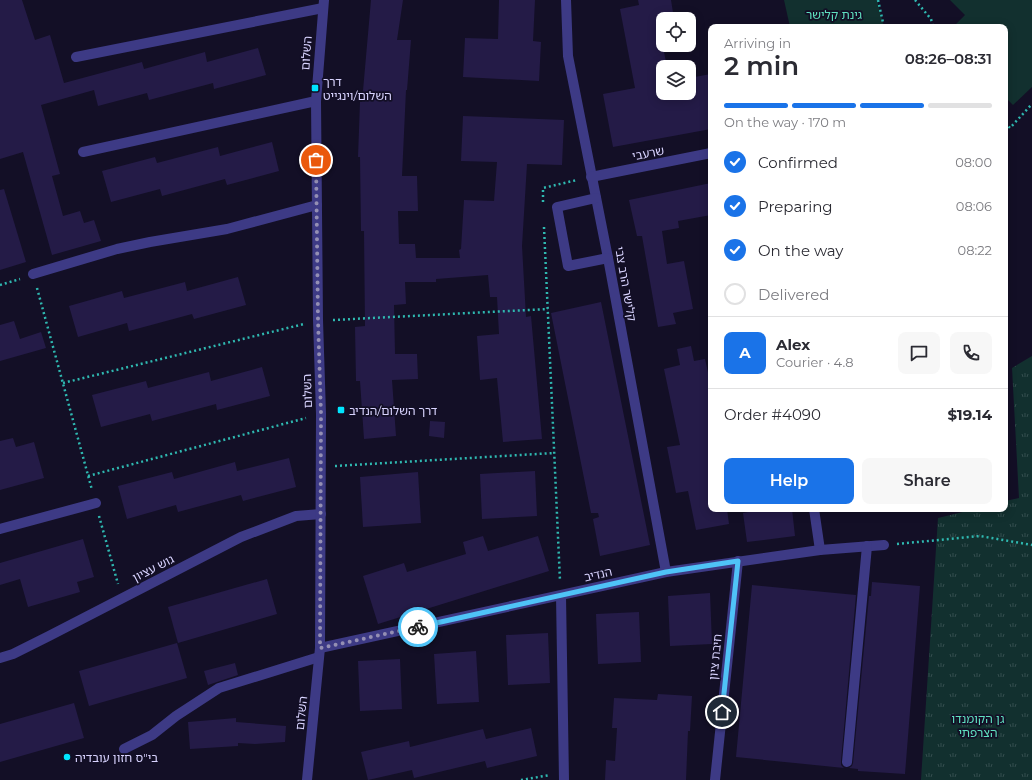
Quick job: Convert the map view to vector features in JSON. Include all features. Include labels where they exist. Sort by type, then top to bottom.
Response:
[{"type":"street","name":"קלישר הרב צבי","points":[[566,0],[568,56],[608,258],[666,572]]},
{"type":"street","points":[[76,57],[323,4]]},
{"type":"street","name":"השלום","points":[[307,780],[320,653],[321,414],[318,320],[316,101],[323,4]]},
{"type":"street","points":[[83,152],[316,101]]},
{"type":"street","name":"שרעבי","points":[[591,177],[708,154]]},
{"type":"street","points":[[596,198],[557,207],[568,266],[608,258]]},
{"type":"street","points":[[33,274],[124,248],[227,229],[317,205]]},
{"type":"street","points":[[0,529],[96,503]]},
{"type":"street","points":[[814,512],[820,550]]},
{"type":"street","name":"גוש עציון","points":[[0,658],[12,654],[241,537],[296,516],[321,514]]},
{"type":"street","name":"הנדיב","points":[[124,749],[152,735],[176,716],[219,688],[320,653],[666,572],[820,550],[884,545]]},
{"type":"street","points":[[848,762],[867,546]]},
{"type":"street","name":"חיבת ציון","points":[[714,780],[738,561]]},
{"type":"street","points":[[561,596],[564,777]]},
{"type":"path","points":[[878,0],[883,24]]},
{"type":"path","points":[[915,0],[931,19],[932,24]]},
{"type":"path","points":[[1008,126],[1010,128],[1032,104]]},
{"type":"path","points":[[543,203],[543,188],[591,177]]},
{"type":"path","points":[[544,226],[561,596]]},
{"type":"path","points":[[0,285],[33,274],[122,598]]},
{"type":"path","points":[[63,383],[318,320],[548,309]]},
{"type":"path","points":[[88,476],[321,414]]},
{"type":"path","points":[[321,467],[554,453]]},
{"type":"path","points":[[884,545],[980,536],[1032,545]]},
{"type":"path","points":[[521,780],[564,777]]},
{"type":"green space","name":"גינת קלישר","points":[[784,0],[877,0],[883,24],[789,24]]},
{"type":"green space","points":[[950,0],[1032,0],[1032,87],[1013,105],[1008,100],[1008,24],[956,24],[965,15]]},
{"type":"green space","name":"גן הקומנדו הצרפתי","points":[[1032,356],[1032,780],[921,780],[938,518],[963,512],[1008,512],[1008,500],[1019,498],[1012,368]]},
{"type":"building","points":[[0,0],[22,0],[35,40],[50,35],[64,83],[142,62],[144,69],[205,52],[207,62],[258,48],[266,75],[214,89],[213,83],[149,100],[147,93],[98,106],[94,90],[41,105],[60,174],[52,176],[63,216],[80,211],[84,223],[94,220],[101,241],[52,255],[23,152],[0,159]]},
{"type":"building","points":[[371,0],[403,0],[397,40],[411,40],[406,90],[402,176],[417,176],[418,211],[398,211],[399,244],[415,244],[416,258],[460,258],[459,250],[461,249],[464,200],[494,201],[497,162],[461,161],[463,116],[564,120],[562,165],[527,164],[522,246],[526,317],[531,316],[542,439],[503,442],[497,378],[480,380],[477,336],[499,334],[497,297],[490,297],[488,275],[436,279],[436,282],[405,282],[406,304],[394,305],[395,354],[417,354],[418,379],[392,380],[396,436],[364,439],[360,381],[356,381],[355,327],[365,326],[364,231],[361,231],[360,157],[358,157],[360,102],[362,102]]},
{"type":"building","points":[[499,0],[535,0],[533,41],[541,42],[539,81],[463,77],[465,38],[498,39]]},
{"type":"building","points":[[638,0],[671,0],[673,12],[656,12],[656,52],[664,52],[666,60],[656,60],[656,100],[696,100],[696,77],[708,75],[708,130],[613,147],[603,94],[635,88],[620,9],[639,5]]},
{"type":"building","points":[[272,142],[279,171],[227,185],[225,179],[162,196],[160,189],[111,202],[102,171],[155,157],[157,163],[218,147],[220,156]]},
{"type":"building","points":[[708,184],[708,216],[678,221],[679,228],[662,231],[667,264],[684,261],[693,309],[673,313],[676,324],[658,327],[642,236],[637,236],[629,200]]},
{"type":"building","points":[[4,189],[26,262],[0,270],[0,190]]},
{"type":"building","points":[[238,277],[246,305],[194,319],[192,314],[129,331],[127,323],[78,337],[69,306],[122,291],[124,298],[185,282],[187,291]]},
{"type":"building","points":[[601,302],[650,545],[600,556],[593,519],[599,517],[598,513],[591,513],[551,313]]},
{"type":"building","points":[[14,321],[20,339],[41,332],[46,348],[0,361],[0,325]]},
{"type":"building","points":[[691,346],[694,361],[705,359],[708,372],[708,512],[727,512],[729,524],[696,530],[688,491],[676,493],[667,447],[680,445],[664,369],[680,365],[677,349]]},
{"type":"building","points":[[262,367],[270,396],[217,410],[216,404],[152,421],[150,414],[101,427],[92,395],[146,381],[148,388],[209,372],[211,381]]},
{"type":"building","points":[[430,421],[445,422],[444,438],[429,436]]},
{"type":"building","points":[[13,438],[16,447],[34,442],[44,478],[0,490],[0,441]]},
{"type":"building","points":[[289,458],[296,487],[243,501],[241,495],[178,512],[176,505],[127,519],[118,486],[172,472],[174,479],[235,462],[237,471]]},
{"type":"building","points":[[535,471],[537,516],[482,519],[480,474]]},
{"type":"building","points":[[418,472],[421,523],[363,527],[360,477]]},
{"type":"building","points":[[792,512],[795,536],[747,542],[743,513]]},
{"type":"building","points":[[483,536],[488,551],[538,536],[549,571],[378,624],[363,576],[404,563],[407,572],[466,554],[463,542]]},
{"type":"building","points":[[83,539],[94,577],[77,582],[80,592],[28,607],[20,579],[0,585],[0,563]]},
{"type":"building","points":[[267,579],[277,614],[178,643],[168,607]]},
{"type":"building","points":[[872,582],[920,586],[905,774],[858,771],[858,769],[849,768],[853,763],[869,596],[871,596]]},
{"type":"building","points":[[752,585],[856,595],[841,761],[841,765],[844,768],[736,757]]},
{"type":"building","points":[[710,593],[712,644],[670,646],[668,596]]},
{"type":"building","points":[[639,612],[641,662],[598,664],[596,614]]},
{"type":"building","points":[[548,633],[550,683],[508,685],[506,635]]},
{"type":"building","points":[[177,643],[187,678],[89,706],[79,671]]},
{"type":"building","points":[[476,651],[479,702],[437,704],[434,654]]},
{"type":"building","points":[[400,659],[402,709],[360,711],[358,661]]},
{"type":"building","points":[[235,663],[238,675],[208,685],[204,671]]},
{"type":"building","points":[[658,694],[692,696],[690,731],[688,731],[686,780],[605,780],[606,760],[615,761],[617,728],[612,728],[614,698],[657,700]]},
{"type":"building","points":[[74,703],[84,738],[0,762],[0,724]]},
{"type":"building","points":[[236,718],[236,722],[286,726],[285,742],[255,744],[238,743],[238,746],[190,749],[188,722]]},
{"type":"building","points":[[531,728],[537,756],[487,768],[485,761],[414,778],[412,770],[368,780],[361,752],[409,741],[410,747],[483,729],[486,739]]},
{"type":"way so far","points":[[316,160],[321,414],[320,648],[418,627]]},
{"type":"place","name":"דרך השלום/וינגייט","points":[[315,88]]},
{"type":"place","name":"דרך השלום/הנדיב","points":[[341,410]]},
{"type":"place","name":"בי\"ס חזון עובדיה","points":[[67,757]]},
{"type":"route","points":[[418,627],[666,572],[738,561],[722,712]]}]
